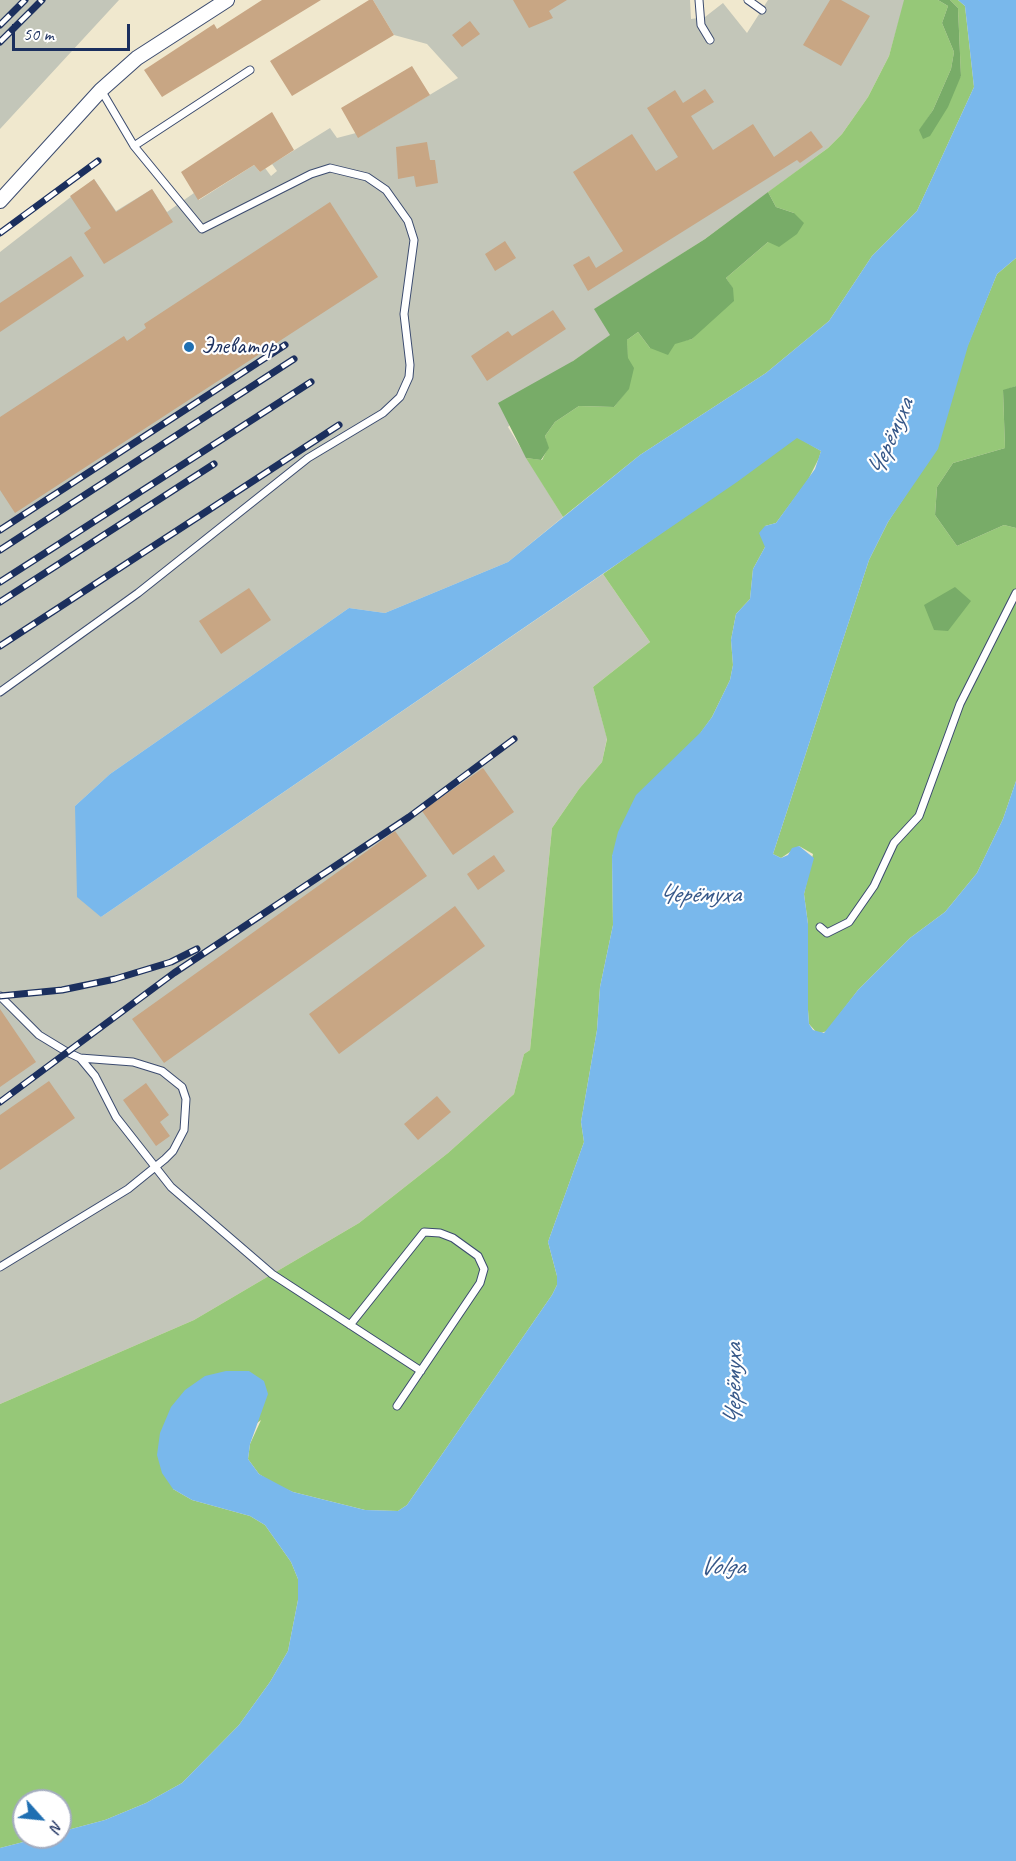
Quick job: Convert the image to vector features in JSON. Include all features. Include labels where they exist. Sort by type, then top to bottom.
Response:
[{"type":"street","points":[[0,201],[101,90],[137,58],[227,0]]},
{"type":"lane","points":[[699,0],[701,25],[710,40]]},
{"type":"lane","points":[[748,0],[762,10]]},
{"type":"lane","points":[[134,146],[250,70]]},
{"type":"lane","points":[[0,692],[138,593],[308,458],[383,413],[400,397],[409,377],[410,365],[404,314],[414,240],[408,221],[386,190],[367,177],[330,168],[311,174],[202,229],[134,146],[101,90]]},
{"type":"lane","points":[[820,927],[827,933],[849,922],[874,886],[894,843],[919,816],[960,705],[1016,593]]},
{"type":"lane","points":[[0,996],[39,1035],[80,1058],[95,1076],[116,1117],[171,1187],[251,1257],[350,1326],[421,1371]]},
{"type":"lane","points":[[0,1267],[128,1189],[173,1151],[184,1130],[186,1099],[182,1087],[162,1071],[147,1065],[80,1058]]},
{"type":"lane","points":[[350,1326],[424,1232],[440,1233],[462,1242],[478,1256],[484,1269],[483,1276],[397,1406]]},
{"type":"shaded area","points":[[0,0],[119,0],[0,129]]},
{"type":"shaded area","points":[[373,0],[690,0],[691,19],[705,17],[723,3],[747,33],[768,0],[904,0],[904,3],[889,56],[868,97],[842,134],[828,148],[705,239],[595,309],[611,335],[573,361],[508,427],[563,517],[508,562],[385,613],[349,608],[110,774],[75,806],[101,917],[603,574],[650,642],[593,687],[607,738],[602,762],[579,789],[552,828],[530,1050],[524,1054],[514,1094],[448,1153],[359,1223],[194,1320],[0,1404],[0,252],[94,179],[116,211],[152,189],[167,212],[194,193],[199,200],[254,165],[260,172],[265,168],[271,176],[277,171],[272,164],[330,128],[337,138],[356,133],[359,137],[458,78],[427,44],[394,35]]},
{"type":"green space","points":[[904,0],[938,0],[948,6],[942,23],[954,52],[951,69],[933,110],[920,130],[961,76],[958,8],[950,0],[958,0],[965,6],[974,87],[917,211],[872,256],[829,321],[766,373],[640,455],[563,517],[526,458],[542,460],[548,448],[545,436],[555,422],[579,406],[614,407],[628,389],[627,340],[638,332],[650,348],[692,339],[733,289],[726,278],[768,242],[794,213],[776,207],[768,192],[828,148],[842,134],[868,97],[889,56]]},
{"type":"green space","points":[[938,0],[950,0],[958,8],[961,76],[948,107],[930,136],[923,139],[919,130],[933,110],[951,69],[954,52],[942,23],[948,6]]},
{"type":"green space","points":[[768,192],[776,207],[794,213],[804,223],[797,234],[779,247],[768,242],[726,278],[733,288],[734,301],[692,339],[675,344],[668,355],[650,348],[638,332],[627,340],[628,358],[634,368],[629,389],[614,407],[579,406],[555,422],[545,436],[549,448],[541,460],[526,458],[498,403],[573,361],[610,335],[594,309],[705,239]]},
{"type":"green space","points":[[1016,258],[1016,386],[1003,391],[1005,448],[953,463],[937,487],[935,515],[957,546],[1004,525],[1016,528],[1016,781],[1003,819],[977,873],[945,912],[910,938],[858,990],[827,1031],[818,1034],[809,1024],[808,924],[804,894],[813,854],[799,846],[781,858],[773,854],[869,560],[888,522],[907,493],[997,274]]},
{"type":"green space","points":[[1016,386],[1016,528],[1004,525],[957,546],[935,515],[937,487],[953,463],[1005,448],[1003,390]]},
{"type":"green space","points":[[797,437],[821,451],[808,480],[776,523],[765,526],[765,547],[753,569],[750,599],[736,614],[731,640],[733,665],[730,680],[712,717],[612,856],[613,925],[600,987],[597,1030],[581,1122],[584,1142],[548,1242],[557,1276],[557,1285],[407,1505],[398,1511],[365,1510],[293,1492],[259,1474],[248,1459],[250,1444],[261,1420],[173,1489],[192,1500],[250,1516],[265,1525],[291,1562],[298,1579],[298,1600],[288,1651],[270,1682],[239,1725],[182,1783],[146,1803],[105,1820],[72,1829],[72,1789],[12,1789],[12,1845],[0,1848],[0,1404],[194,1320],[359,1223],[448,1153],[514,1094],[524,1054],[530,1050],[552,828],[579,789],[602,762],[607,739],[593,687],[650,642],[603,574]]},
{"type":"green space","points":[[955,587],[971,601],[948,631],[934,630],[924,605]]},
{"type":"water","name":"Volga","points":[[958,0],[1016,0],[1016,258],[997,274],[968,346],[938,449],[888,522],[869,560],[773,854],[781,858],[788,855],[792,848],[799,846],[814,858],[804,894],[808,924],[808,1010],[809,1024],[813,1030],[824,1033],[858,990],[910,938],[945,912],[977,873],[1003,819],[1016,781],[1016,1861],[0,1861],[0,1848],[12,1845],[12,1849],[72,1849],[72,1829],[105,1820],[146,1803],[182,1783],[239,1725],[270,1682],[288,1651],[298,1600],[298,1579],[291,1562],[265,1525],[250,1516],[192,1500],[173,1489],[162,1473],[157,1455],[160,1433],[171,1407],[185,1390],[205,1376],[226,1371],[249,1371],[264,1381],[268,1394],[250,1444],[248,1459],[259,1474],[293,1492],[365,1510],[398,1511],[407,1505],[552,1295],[557,1285],[557,1276],[548,1242],[584,1142],[581,1122],[597,1030],[600,987],[613,925],[612,856],[618,832],[636,795],[700,733],[712,717],[730,680],[733,665],[731,640],[736,614],[750,599],[753,569],[765,547],[759,533],[765,526],[776,523],[815,469],[821,451],[797,438],[737,482],[101,917],[77,897],[75,806],[110,774],[349,608],[385,613],[508,562],[640,455],[766,373],[829,321],[872,256],[917,211],[974,87],[965,6]]},
{"type":"building","points":[[262,0],[321,0],[162,97],[144,70],[214,24],[217,29]]},
{"type":"building","points":[[369,0],[373,0],[394,35],[292,96],[270,61]]},
{"type":"building","points":[[513,0],[567,0],[549,11],[553,18],[529,28]]},
{"type":"building","points":[[830,0],[841,0],[870,16],[841,66],[803,45]]},
{"type":"building","points":[[470,21],[480,34],[462,47],[452,35]]},
{"type":"building","points":[[412,66],[430,95],[358,138],[341,108]]},
{"type":"building","points":[[705,89],[714,102],[691,116],[713,150],[753,124],[774,157],[811,131],[823,147],[800,163],[797,160],[588,291],[573,265],[589,256],[596,268],[623,251],[573,172],[632,134],[656,171],[678,157],[647,108],[675,90],[683,103]]},
{"type":"building","points":[[272,112],[294,150],[260,172],[254,165],[198,200],[181,172]]},
{"type":"building","points":[[427,142],[430,160],[435,160],[438,183],[416,187],[414,176],[398,179],[396,147]]},
{"type":"building","points":[[94,179],[116,212],[152,189],[173,222],[104,264],[84,233],[91,228],[70,196]]},
{"type":"building","name":"Элеватор","points":[[330,202],[378,277],[15,513],[0,490],[0,417],[124,336],[127,341],[146,328],[144,324]]},
{"type":"building","points":[[505,241],[516,258],[495,271],[485,254]]},
{"type":"building","points":[[71,256],[84,276],[0,332],[0,303]]},
{"type":"building","points":[[553,310],[566,329],[487,381],[471,356],[508,331],[512,336]]},
{"type":"building","points":[[249,588],[271,620],[221,654],[199,621]]},
{"type":"building","points":[[483,768],[514,812],[453,855],[422,811]]},
{"type":"building","points":[[395,831],[427,876],[164,1063],[132,1019]]},
{"type":"building","points":[[494,855],[505,871],[478,890],[467,874]]},
{"type":"building","points":[[455,906],[485,946],[339,1054],[309,1014]]},
{"type":"building","points":[[0,1009],[36,1062],[0,1087]]},
{"type":"building","points":[[49,1081],[75,1118],[0,1170],[0,1115]]},
{"type":"building","points":[[146,1083],[169,1115],[160,1122],[170,1136],[156,1146],[123,1100]]},
{"type":"building","points":[[437,1096],[451,1112],[418,1140],[404,1124]]},
{"type":"railway","points":[[0,25],[25,0]]},
{"type":"railway","points":[[0,42],[42,0]]},
{"type":"railway","points":[[0,233],[98,161]]},
{"type":"railway","points":[[0,530],[285,345]]},
{"type":"railway","points":[[0,550],[294,359]]},
{"type":"railway","points":[[0,582],[311,382]]},
{"type":"railway","points":[[0,646],[339,425]]},
{"type":"railway","points":[[0,602],[214,464]]},
{"type":"railway","points":[[0,1102],[174,973],[409,817],[514,739]]},
{"type":"railway","points":[[0,996],[62,990],[115,979],[171,962],[197,949]]},
{"type":"place","name":"Элеватор","points":[[189,347]]},
{"type":"water label","name":"Черёмуха","points":[[891,438]]},
{"type":"water label","name":"Черёмуха","points":[[699,895]]},
{"type":"water label","name":"Черёмуха","points":[[734,1385]]}]
